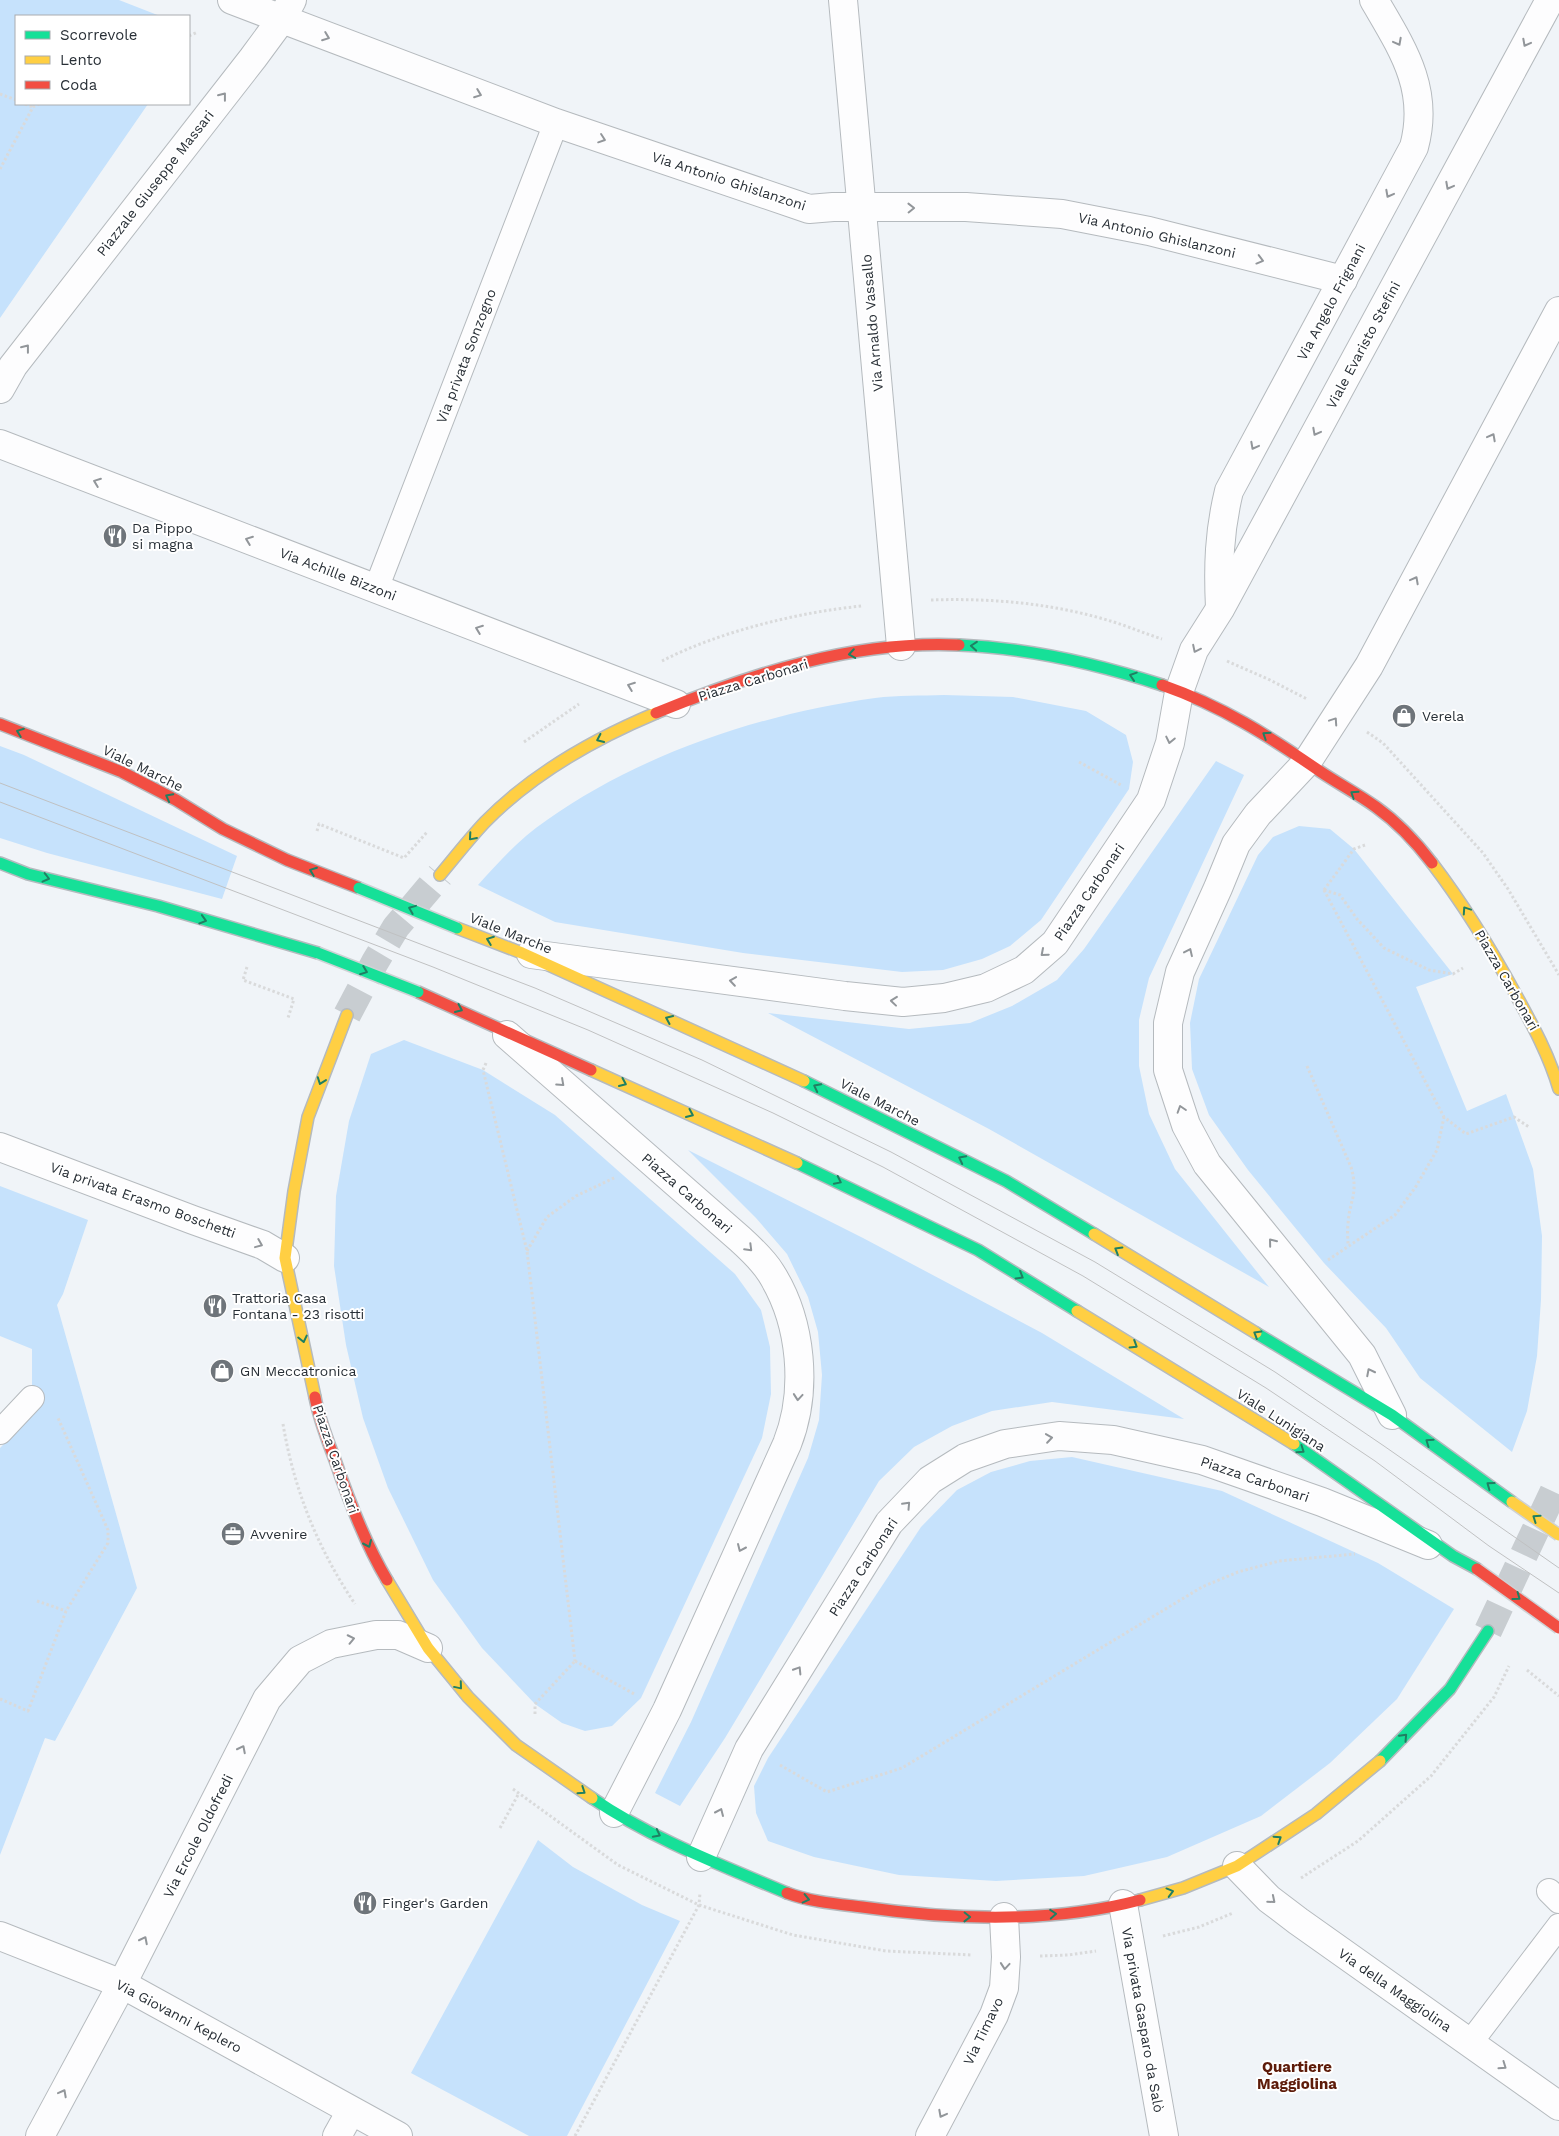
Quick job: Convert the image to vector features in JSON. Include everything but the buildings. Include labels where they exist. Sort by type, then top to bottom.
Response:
[{"type":"main road","name":"Piazza Carbonari","points":[[440,875],[489,818],[551,767],[593,742],[676,704],[746,679],[818,660],[901,646],[966,646],[1034,652],[1094,664],[1179,692],[1250,724],[1390,818],[1425,856],[1461,903],[1494,952],[1555,1061],[1559,1088]]},
{"type":"main road","name":"Viale Marche","points":[[0,724],[122,772],[176,800],[223,829],[279,856],[522,953],[795,1076],[1006,1181],[1392,1415]]},
{"type":"main road","points":[[0,864],[28,874],[158,906],[318,953],[418,992],[499,1027]]},
{"type":"main road","name":"Piazza Carbonari","points":[[347,1015],[308,1117],[294,1191],[285,1258],[318,1413],[349,1500],[376,1562],[428,1648],[468,1696],[516,1745],[614,1812],[701,1857],[803,1900],[960,1917],[1004,1917],[1066,1913],[1122,1904],[1183,1888],[1237,1866],[1316,1814],[1387,1755],[1450,1689],[1488,1631]]},
{"type":"main road","name":"Viale Lunigiana","points":[[499,1027],[831,1178],[978,1250],[1276,1432],[1453,1556],[1477,1569],[1559,1628]]},
{"type":"main road","points":[[1392,1415],[1559,1535]]},
{"type":"street","points":[[232,0],[286,10]]},
{"type":"street","name":"Via Arnaldo Vassallo","points":[[843,0],[901,646]]},
{"type":"street","name":"Via Angelo Frignani","points":[[1220,609],[1218,558],[1223,516],[1229,492],[1414,147],[1420,128],[1420,109],[1409,62],[1374,0]]},
{"type":"street","name":"Viale Evaristo Stefini","points":[[1179,692],[1194,650],[1220,609],[1550,0]]},
{"type":"street","name":"Via Antonio Ghislanzoni","points":[[286,10],[556,123],[809,210],[966,208],[1062,214],[1149,230],[1343,280]]},
{"type":"street","name":"Piazzale Giuseppe Massari","points":[[0,389],[13,366],[286,10]]},
{"type":"street","points":[[1392,1415],[1362,1355],[1207,1164],[1186,1125],[1168,1070],[1168,1023],[1180,972],[1236,844],[1258,814],[1307,762],[1369,666],[1555,326]]},
{"type":"street","name":"Via Achille Bizzoni","points":[[0,444],[676,704]]},
{"type":"street","name":"Piazza Carbonari","points":[[522,953],[835,995],[903,1002],[944,998],[986,988],[1024,970],[1055,944],[1151,800],[1170,743],[1179,692]]},
{"type":"street","name":"Piazza Carbonari","points":[[499,1027],[762,1260],[785,1301],[793,1329],[799,1372],[798,1402],[792,1431],[667,1710],[614,1812]]},
{"type":"street","name":"Via privata Erasmo Boschetti","points":[[0,1147],[192,1220],[263,1244],[285,1258]]},
{"type":"street","name":"Piazza Carbonari","points":[[701,1857],[749,1749],[890,1523],[930,1480],[966,1458],[1005,1444],[1059,1436],[1113,1440],[1202,1460],[1322,1502],[1453,1556]]},
{"type":"street","name":"Via Ercole Oldofredi","points":[[40,2136],[122,1984],[267,1699],[300,1660],[331,1644],[376,1635],[398,1635],[428,1648]]},
{"type":"street","name":"Via della Maggiolina","points":[[1237,1866],[1270,1899],[1298,1921],[1559,2106]]},
{"type":"street","name":"Via privata Gasparo da Salò","points":[[1122,1904],[1164,2136]]},
{"type":"street","name":"Via Timavo","points":[[930,2136],[994,2015],[1004,1988],[1006,1958],[1004,1917]]},
{"type":"street","name":"Via Giovanni Keplero","points":[[0,1936],[122,1984],[398,2136]]},
{"type":"street","points":[[337,2136],[350,2111]]},
{"type":"lane","name":"Via privata Sonzogno","points":[[376,589],[556,123]]},
{"type":"lane","points":[[0,1432],[32,1398]]},
{"type":"lane","points":[[1470,2043],[1559,1926]]},
{"type":"path","points":[[190,36],[198,32]]},
{"type":"path","points":[[0,94],[15,100]]},
{"type":"path","points":[[28,105],[33,107]]},
{"type":"path","points":[[0,168],[33,107],[37,105]]},
{"type":"path","points":[[929,600],[990,600],[1034,604],[1107,620],[1156,637]]},
{"type":"path","points":[[660,662],[718,638],[758,626],[832,610],[865,606]]},
{"type":"path","points":[[1225,660],[1268,679],[1311,702]]},
{"type":"path","points":[[1363,730],[1382,743],[1483,853],[1508,889],[1559,976]]},
{"type":"path","points":[[1080,762],[1129,789]]},
{"type":"path","points":[[317,831],[320,824],[404,858]]},
{"type":"path","points":[[1324,890],[1354,849],[1365,845]]},
{"type":"path","points":[[1324,890],[1340,895],[1384,948],[1429,970],[1453,974]]},
{"type":"path","points":[[1324,890],[1444,1117],[1466,1134],[1514,1117],[1529,1127]]},
{"type":"path","points":[[242,980],[294,1000],[288,1018]]},
{"type":"path","points":[[499,1027],[483,1070],[527,1251],[575,1661],[535,1704],[535,1720]]},
{"type":"path","points":[[1307,1066],[1352,1168],[1355,1181],[1355,1196],[1348,1226],[1348,1246],[1395,1215],[1410,1195],[1437,1150],[1444,1117]]},
{"type":"path","points":[[527,1251],[547,1217],[576,1196],[621,1175],[662,1171]]},
{"type":"path","points":[[0,1700],[28,1711],[66,1611],[108,1543],[108,1530],[52,1405],[32,1398]]},
{"type":"path","points":[[776,1763],[827,1792],[902,1768],[1202,1587],[1238,1572],[1279,1562],[1363,1554]]},
{"type":"path","points":[[37,1601],[66,1611]]},
{"type":"path","points":[[575,1661],[641,1698]]},
{"type":"path","points":[[1527,1670],[1559,1696]]},
{"type":"path","points":[[500,1828],[519,1793]]},
{"type":"path","points":[[575,2136],[699,1905]]},
{"type":"path","points":[[1156,1938],[1198,1926],[1234,1912]]},
{"type":"path","points":[[863,1947],[886,1951],[975,1956]]},
{"type":"path","points":[[1042,1956],[1068,1956],[1097,1951]]},
{"type":"shaded area","points":[[0,0],[119,0],[157,15],[15,15],[15,105],[147,105],[0,318]]},
{"type":"shaded area","points":[[944,695],[1013,697],[1086,711],[1126,735],[1133,762],[1129,789],[1041,920],[1010,946],[982,959],[943,970],[902,972],[743,953],[555,922],[478,885],[519,842],[537,827],[584,796],[662,756],[746,726],[789,714],[875,698]]},
{"type":"shaded area","points":[[0,746],[24,755],[237,856],[222,899],[47,853],[0,838]]},
{"type":"shaded area","points":[[1216,761],[1244,775],[1149,978],[1139,1020],[1139,1066],[1149,1114],[1175,1169],[1269,1287],[989,1129],[768,1013],[909,1029],[970,1023],[1012,1006],[1057,980],[1084,949]]},
{"type":"shaded area","points":[[1299,826],[1330,829],[1354,849],[1453,974],[1416,987],[1467,1111],[1506,1094],[1533,1169],[1542,1236],[1541,1300],[1537,1356],[1527,1411],[1512,1452],[1420,1378],[1386,1328],[1324,1263],[1248,1170],[1209,1115],[1192,1069],[1190,1023],[1199,979],[1258,855],[1273,837]]},
{"type":"shaded area","points":[[404,1040],[483,1070],[555,1115],[735,1274],[761,1310],[770,1347],[771,1394],[762,1438],[641,1698],[612,1726],[585,1731],[562,1723],[535,1704],[482,1648],[433,1580],[388,1488],[363,1418],[346,1345],[334,1266],[336,1196],[349,1121],[371,1054]]},
{"type":"shaded area","points":[[688,1150],[863,1238],[1042,1333],[1184,1419],[1052,1402],[992,1411],[952,1426],[914,1447],[879,1481],[725,1738],[680,1806],[655,1793],[691,1722],[808,1458],[819,1420],[822,1375],[818,1332],[808,1297],[787,1254],[756,1218]]},
{"type":"shaded area","points":[[0,1186],[88,1220],[63,1294],[57,1305],[137,1588],[55,1741],[45,1738],[0,1855],[0,1448],[35,1412],[32,1398],[32,1349],[0,1336]]},
{"type":"shaded area","points":[[1072,1457],[1222,1491],[1378,1563],[1454,1609],[1397,1699],[1330,1763],[1261,1816],[1167,1857],[1084,1876],[996,1881],[899,1875],[814,1857],[768,1841],[756,1813],[754,1786],[768,1758],[921,1527],[957,1490],[991,1472],[1030,1461]]},
{"type":"shaded area","points":[[538,1840],[573,1867],[642,1905],[680,1921],[567,2136],[529,2136],[411,2073]]},
{"type":"tunnel","points":[[347,1015],[396,927],[440,875]]},
{"type":"tunnel","points":[[1488,1631],[1559,1480]]},
{"type":"tram line","points":[[0,783],[535,988],[702,1060],[891,1152],[1095,1262],[1275,1372],[1559,1568]]},
{"type":"tram line","points":[[0,802],[433,967],[588,1030],[773,1113],[883,1167],[1083,1276],[1266,1388],[1375,1461],[1489,1546],[1559,1593]]},
{"type":"traffic: fast","points":[[959,645],[1011,649],[1062,658],[1087,663],[1162,685]]},
{"type":"traffic: fast","points":[[0,863],[28,874],[158,906],[318,953]]},
{"type":"traffic: fast","points":[[359,888],[457,928]]},
{"type":"traffic: fast","points":[[318,953],[418,992]]},
{"type":"traffic: fast","points":[[804,1081],[1006,1181],[1094,1234]]},
{"type":"traffic: fast","points":[[797,1163],[978,1250],[1077,1311]]},
{"type":"traffic: fast","points":[[1256,1333],[1392,1415],[1512,1502]]},
{"type":"traffic: fast","points":[[1294,1444],[1453,1556],[1477,1569]]},
{"type":"traffic: fast","points":[[1380,1761],[1450,1689],[1488,1631]]},
{"type":"traffic: fast","points":[[592,1798],[663,1839],[787,1893]]},
{"type":"traffic: slow","points":[[440,875],[485,822],[523,788],[543,773],[587,746],[656,713]]},
{"type":"traffic: slow","points":[[1432,863],[1466,911],[1507,978],[1540,1041],[1559,1089]]},
{"type":"traffic: slow","points":[[457,928],[522,953],[804,1081]]},
{"type":"traffic: slow","points":[[315,1397],[285,1258],[294,1191],[308,1117],[347,1015]]},
{"type":"traffic: slow","points":[[591,1070],[797,1163]]},
{"type":"traffic: slow","points":[[1094,1234],[1256,1333]]},
{"type":"traffic: slow","points":[[1077,1311],[1294,1444]]},
{"type":"traffic: slow","points":[[1512,1502],[1559,1535]]},
{"type":"traffic: slow","points":[[387,1580],[428,1648],[468,1697],[516,1745],[592,1798]]},
{"type":"traffic: slow","points":[[1140,1900],[1183,1888],[1237,1866],[1316,1814],[1380,1761]]},
{"type":"traffic: jam","points":[[656,713],[729,685],[804,662],[881,648],[959,645]]},
{"type":"traffic: jam","points":[[1162,685],[1225,712],[1283,746],[1369,802],[1399,826],[1432,863]]},
{"type":"traffic: jam","points":[[0,724],[122,772],[176,800],[223,829],[287,860],[359,888]]},
{"type":"traffic: jam","points":[[418,992],[591,1070]]},
{"type":"traffic: jam","points":[[315,1397],[324,1429],[352,1506],[365,1537],[387,1580]]},
{"type":"traffic: jam","points":[[1477,1569],[1559,1628]]},
{"type":"traffic: jam","points":[[787,1893],[805,1899],[834,1904],[966,1917],[1036,1916],[1071,1913],[1106,1908],[1140,1900]]},
{"type":"place","name":"Da Pippo si magna","points":[[115,536]]},
{"type":"place","name":"Verela","points":[[1404,716]]},
{"type":"place","name":"Trattoria Casa Fontana - 23 risotti","points":[[215,1306]]},
{"type":"place","name":"GN Meccatronica","points":[[222,1371]]},
{"type":"place","name":"Avvenire","points":[[233,1534]]},
{"type":"place","name":"Finger's Garden","points":[[365,1903]]},
{"type":"district","name":"Quartiere Maggiolina","points":[[1297,2076]]}]
